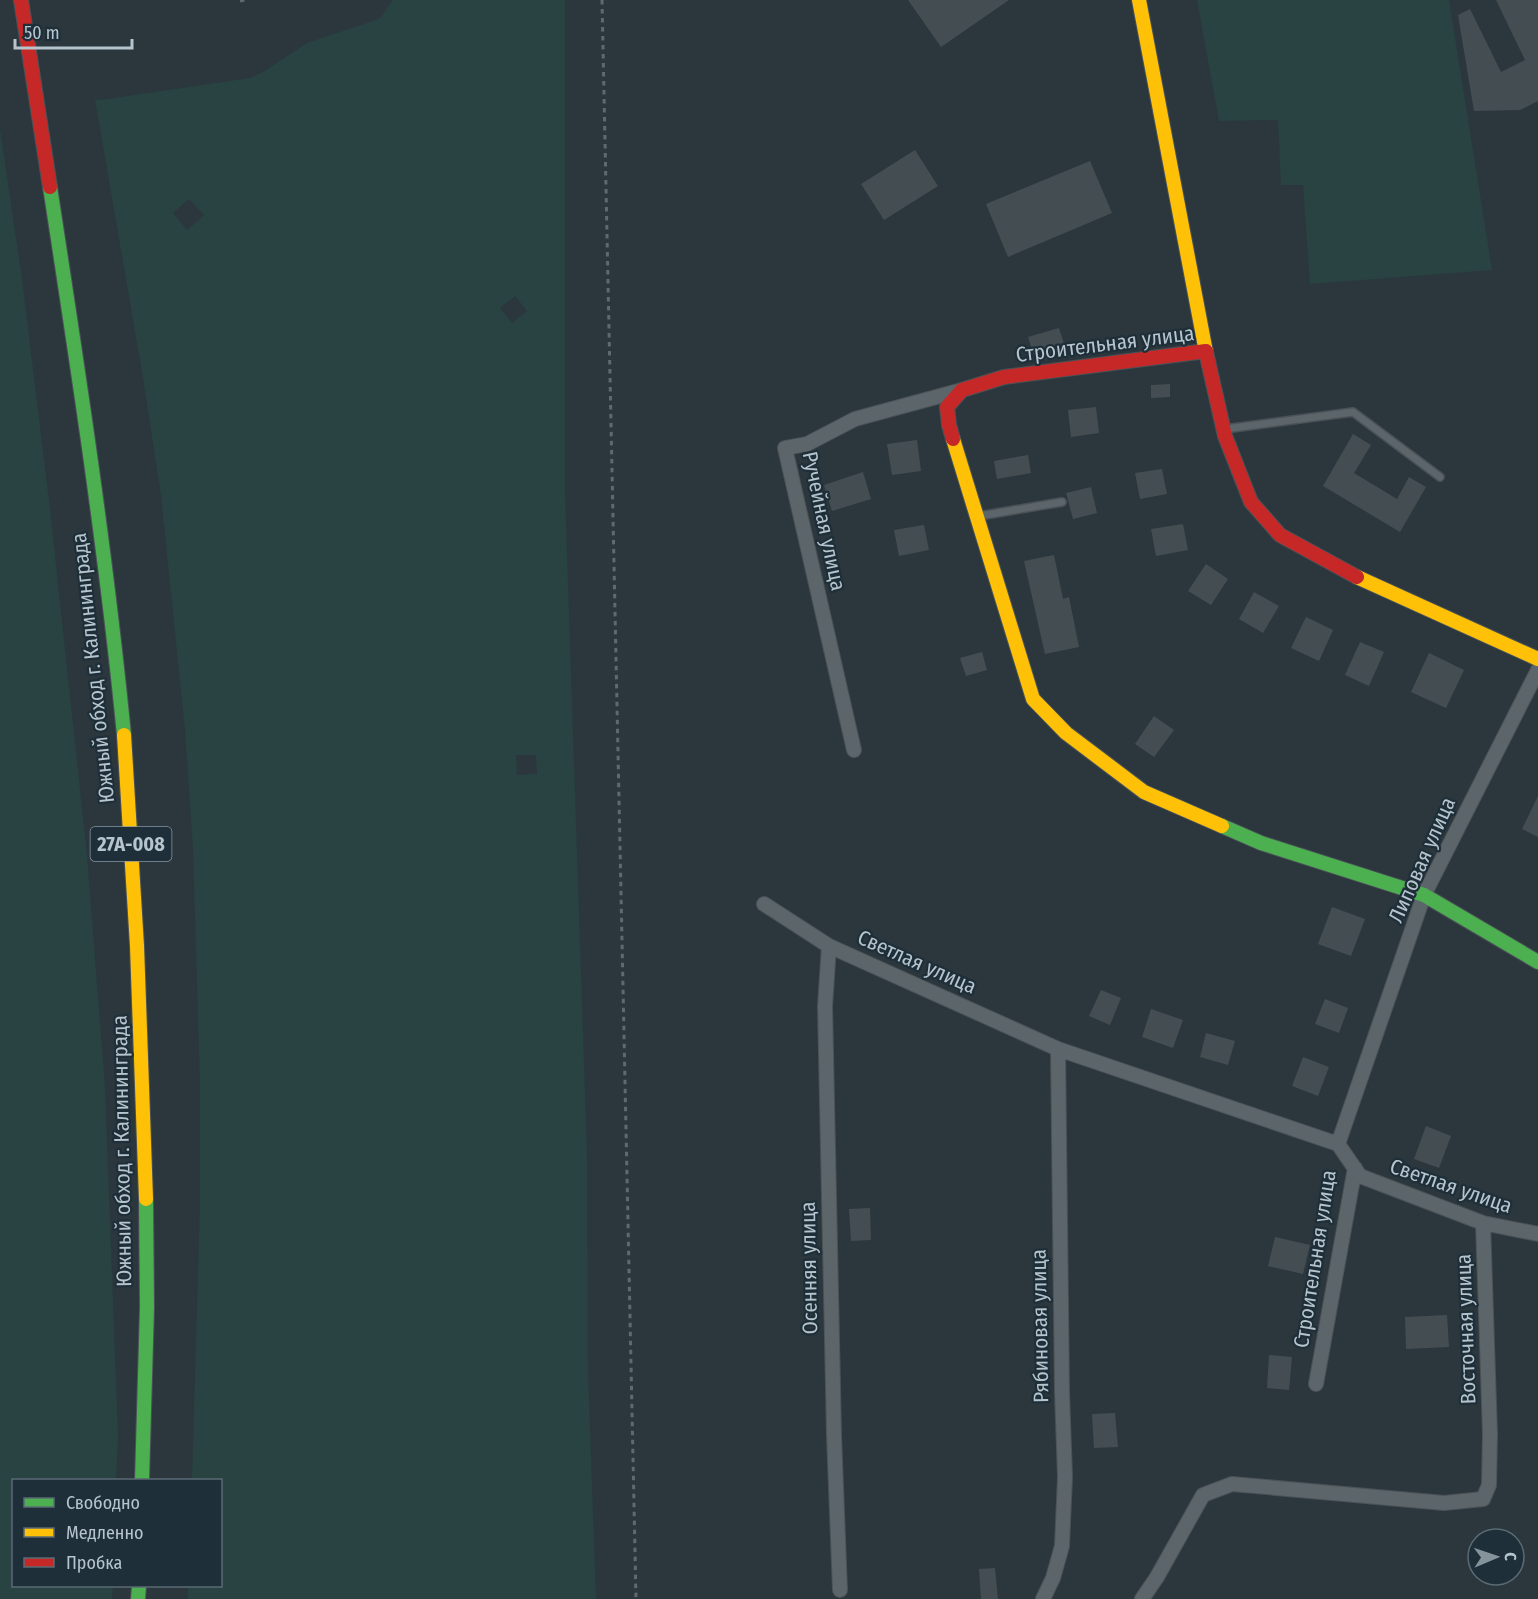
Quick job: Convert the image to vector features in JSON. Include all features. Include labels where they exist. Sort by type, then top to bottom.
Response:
[{"type":"main road","name":"Южный обход г. Калининграда","points":[[21,0],[84,412],[116,654],[125,749],[137,946],[145,1143],[147,1306],[142,1479]]},
{"type":"main road","points":[[1139,0],[1206,351]]},
{"type":"main road","name":"Строительная улица","points":[[962,390],[1004,377],[1206,351],[1223,429],[1251,502],[1280,536],[1358,578],[1538,659]]},
{"type":"main road","points":[[962,390],[947,407],[950,425],[1001,598],[1032,699],[1066,733],[1144,792],[1261,843],[1425,895],[1538,962]]},
{"type":"street","name":"Ручейная улица","points":[[854,750],[784,448],[807,444],[855,419],[962,390]]},
{"type":"street","name":"Липовая улица","points":[[1338,1144],[1425,895],[1538,670]]},
{"type":"street","name":"Светлая улица","points":[[764,904],[829,946],[1058,1049],[1338,1144]]},
{"type":"street","name":"Осенняя улица","points":[[829,946],[825,1006],[834,1435],[840,1590]]},
{"type":"street","name":"Рябиновая улица","points":[[1043,1599],[1053,1578],[1062,1546],[1065,1477],[1058,1049]]},
{"type":"street","name":"Строительная улица","points":[[1316,1384],[1355,1168],[1338,1144]]},
{"type":"street","name":"Светлая улица","points":[[1355,1168],[1359,1176],[1483,1223],[1538,1234]]},
{"type":"street","name":"Восточная улица","points":[[1142,1599],[1157,1577],[1203,1495],[1232,1484],[1444,1503],[1483,1499],[1489,1485],[1490,1434],[1483,1223]]},
{"type":"lane","points":[[1223,429],[1353,412],[1440,477]]},
{"type":"lane","points":[[977,517],[1062,502]]},
{"type":"path","points":[[602,0],[636,1599]]},
{"type":"green space","points":[[393,0],[565,0],[565,494],[587,1153],[588,1371],[596,1599],[188,1599],[188,1587],[222,1587],[222,1479],[192,1479],[200,1203],[200,1085],[193,848],[185,730],[161,495],[95,99],[250,78],[307,43],[381,17]],"holes":[[[189,199],[204,215],[187,230],[173,213]],[[515,296],[527,311],[512,323],[500,308]],[[516,755],[536,755],[537,774],[517,775]]]},
{"type":"green space","points":[[1197,0],[1449,0],[1492,270],[1310,284],[1303,185],[1281,185],[1278,120],[1219,121]]},
{"type":"green space","points":[[0,129],[22,279],[50,509],[87,855],[105,1087],[118,1436],[116,1479],[12,1479],[12,1587],[113,1587],[112,1599],[0,1599]]},
{"type":"building","points":[[908,0],[1009,0],[941,47]]},
{"type":"building","points":[[1496,0],[1538,0],[1538,101],[1520,110],[1474,111],[1458,15],[1470,9],[1501,72],[1525,60]]},
{"type":"building","points":[[915,150],[938,186],[884,220],[861,184]]},
{"type":"building","points":[[1090,161],[1112,213],[1008,257],[986,204]]},
{"type":"building","points":[[1059,328],[1067,353],[1036,362],[1028,337]]},
{"type":"building","points":[[1170,384],[1170,397],[1151,398],[1151,385]]},
{"type":"building","points":[[1096,407],[1099,433],[1071,437],[1068,410]]},
{"type":"building","points":[[1353,434],[1371,445],[1354,473],[1397,499],[1409,477],[1426,487],[1400,532],[1323,486]]},
{"type":"building","points":[[917,440],[921,471],[892,475],[887,444]]},
{"type":"building","points":[[1028,455],[1031,473],[997,479],[994,461]]},
{"type":"building","points":[[1162,469],[1167,494],[1140,499],[1135,473]]},
{"type":"building","points":[[863,472],[871,499],[832,511],[824,485]]},
{"type":"building","points":[[1091,487],[1097,513],[1073,519],[1066,493]]},
{"type":"building","points":[[1183,524],[1188,550],[1156,556],[1151,529]]},
{"type":"building","points":[[924,525],[929,550],[899,556],[894,530]]},
{"type":"building","points":[[1054,555],[1063,599],[1069,597],[1079,647],[1045,654],[1024,561]]},
{"type":"building","points":[[1206,564],[1228,579],[1211,605],[1188,591]]},
{"type":"building","points":[[1254,592],[1279,606],[1263,633],[1239,619]]},
{"type":"building","points":[[1306,617],[1333,630],[1319,661],[1291,648]]},
{"type":"building","points":[[1360,642],[1384,652],[1369,686],[1345,675]]},
{"type":"building","points":[[982,652],[987,670],[966,676],[960,658]]},
{"type":"building","points":[[1429,653],[1464,670],[1446,708],[1411,692]]},
{"type":"building","points":[[1154,716],[1174,730],[1154,757],[1135,744]]},
{"type":"building","points":[[1538,796],[1538,837],[1522,829]]},
{"type":"building","points":[[1332,907],[1365,919],[1351,956],[1318,944]]},
{"type":"building","points":[[1101,990],[1121,998],[1110,1025],[1089,1016]]},
{"type":"building","points":[[1325,999],[1348,1008],[1339,1033],[1315,1024]]},
{"type":"building","points":[[1151,1009],[1183,1020],[1173,1048],[1142,1037]]},
{"type":"building","points":[[1206,1033],[1235,1041],[1228,1065],[1200,1057]]},
{"type":"building","points":[[1303,1057],[1329,1067],[1318,1096],[1292,1086]]},
{"type":"building","points":[[1426,1126],[1451,1136],[1439,1168],[1414,1159]]},
{"type":"building","points":[[870,1208],[871,1240],[851,1241],[849,1209]]},
{"type":"building","points":[[1275,1237],[1310,1245],[1303,1274],[1268,1266]]},
{"type":"building","points":[[1447,1315],[1449,1347],[1406,1349],[1405,1317]]},
{"type":"building","points":[[1269,1355],[1292,1357],[1289,1390],[1267,1388]]},
{"type":"building","points":[[1115,1413],[1118,1447],[1094,1448],[1092,1414]]},
{"type":"building","points":[[995,1568],[998,1599],[981,1599],[979,1569]]},
{"type":"traffic: fast","points":[[50,187],[100,529],[124,735]]},
{"type":"traffic: fast","points":[[1222,826],[1261,843],[1424,895],[1538,962]]},
{"type":"traffic: fast","points":[[142,1479],[147,1307],[146,1199]]},
{"type":"traffic: fast","points":[[138,1599],[139,1587]]},
{"type":"traffic: slow","points":[[1139,0],[1206,352]]},
{"type":"traffic: slow","points":[[953,439],[1033,699],[1066,733],[1144,792],[1222,826]]},
{"type":"traffic: slow","points":[[1357,577],[1538,659]]},
{"type":"traffic: slow","points":[[124,735],[137,946],[146,1199]]},
{"type":"traffic: jam","points":[[21,0],[50,187]]},
{"type":"traffic: jam","points":[[953,439],[947,407],[962,390],[1004,377],[1206,351]]},
{"type":"traffic: jam","points":[[1206,352],[1225,436],[1251,502],[1280,535],[1357,577]]}]
